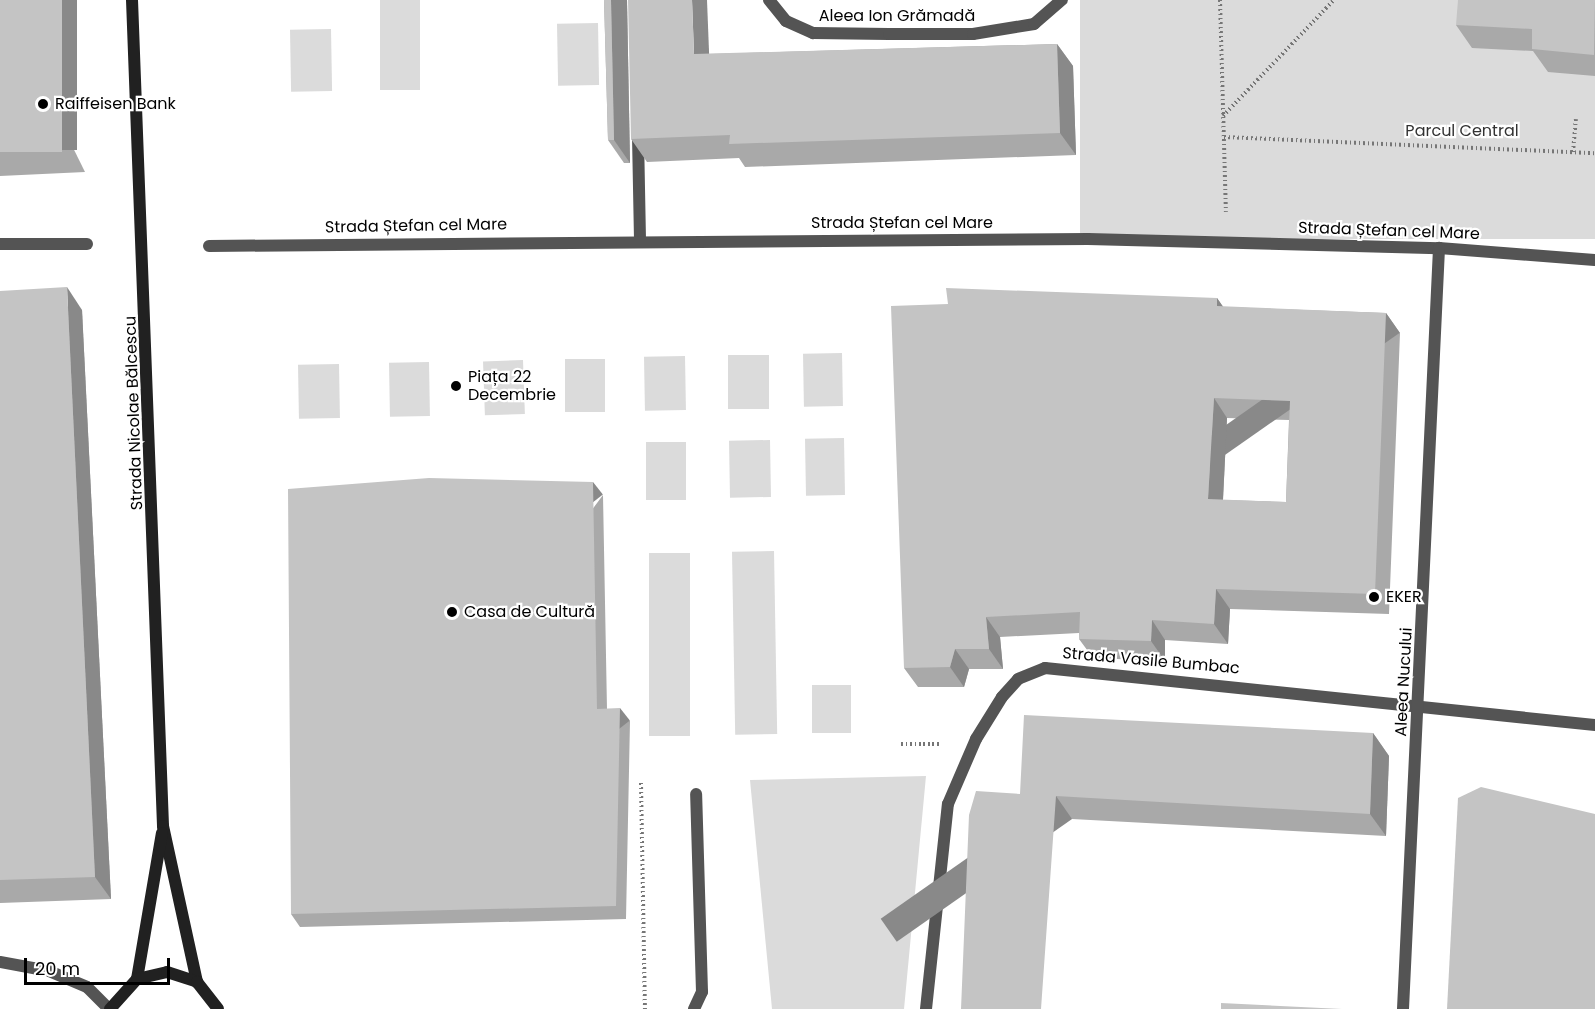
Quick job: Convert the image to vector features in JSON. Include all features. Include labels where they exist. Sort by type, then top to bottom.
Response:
[{"type":"main road","name":"Strada Nicolae Bălcescu","points":[[132,0],[163,826],[196,982]]},
{"type":"main road","name":"Strada Nicolae Bălcescu","points":[[136,979],[163,826]]},
{"type":"main road","points":[[110,1009],[136,979],[167,972],[196,982],[218,1009]]},
{"type":"street","name":"Aleea Ion Grămadă","points":[[769,0],[786,21],[813,33],[889,34],[973,34],[1034,24],[1062,0]]},
{"type":"street","points":[[638,126],[640,241]]},
{"type":"street","name":"Strada Ștefan cel Mare","points":[[209,246],[640,241],[1227,242],[1439,248],[1595,260]]},
{"type":"street","points":[[0,244],[87,244]]},
{"type":"street","name":"Aleea Nucului","points":[[1403,1009],[1420,702],[1439,248]]},
{"type":"street","name":"Strada Vasile Bumbac","points":[[926,1009],[948,804],[976,739],[1018,679],[1045,668],[1420,702],[1595,725]]},
{"type":"street","points":[[694,1009],[702,992],[696,794]]},
{"type":"street","points":[[0,962],[58,975],[87,987],[110,1009]]},
{"type":"path","points":[[1220,0],[1227,242]]},
{"type":"path","points":[[1223,116],[1334,0]]},
{"type":"path","points":[[1573,152],[1576,119]]},
{"type":"path","points":[[1224,137],[1595,153]]},
{"type":"path","points":[[641,783],[645,1009]]},
{"type":"green space","points":[[380,0],[420,0],[420,90],[380,90]]},
{"type":"green space","name":"Parcul Central","points":[[1080,0],[1595,0],[1595,239],[1080,239]]},
{"type":"green space","points":[[598,23],[599,85],[558,86],[557,24]]},
{"type":"green space","points":[[331,29],[332,91],[291,92],[290,30]]},
{"type":"green space","points":[[842,353],[843,406],[804,407],[803,354]]},
{"type":"green space","points":[[728,355],[769,355],[769,409],[728,409]]},
{"type":"green space","points":[[685,356],[686,410],[645,411],[644,357]]},
{"type":"green space","points":[[565,359],[605,359],[605,412],[565,412]]},
{"type":"green space","points":[[523,360],[525,414],[485,415],[483,361]]},
{"type":"green space","points":[[429,362],[430,416],[390,417],[389,363]]},
{"type":"green space","points":[[339,364],[340,418],[299,419],[298,365]]},
{"type":"green space","points":[[844,438],[845,495],[806,496],[805,439]]},
{"type":"green space","points":[[770,440],[771,497],[730,498],[729,441]]},
{"type":"green space","points":[[646,442],[686,442],[686,500],[646,500]]},
{"type":"green space","points":[[774,551],[777,734],[735,735],[732,552]]},
{"type":"green space","points":[[649,553],[690,553],[690,736],[649,736]]},
{"type":"green space","points":[[812,685],[851,685],[851,733],[812,733]]},
{"type":"green space","points":[[926,776],[904,1009],[772,1009],[750,780]]},
{"type":"building","points":[[0,0],[62,0],[62,152],[0,152]]},
{"type":"building","points":[[604,0],[611,0],[614,140],[608,140]]},
{"type":"building","points":[[628,0],[692,0],[694,54],[1057,44],[1060,133],[729,144],[730,135],[631,139]]},
{"type":"building","points":[[1458,0],[1595,0],[1594,55],[1532,49],[1532,29],[1456,25]]},
{"type":"building","points":[[67,287],[95,877],[0,880],[0,291]]},
{"type":"building","points":[[946,288],[1217,298],[1217,306],[1386,313],[1375,594],[1216,589],[1214,624],[1152,620],[1151,641],[1079,639],[1080,612],[986,617],[989,649],[955,649],[950,667],[904,668],[891,306],[948,304]],"holes":[[[1214,398],[1290,401],[1286,502],[1208,499]]]},
{"type":"building","name":"Casa de Cultură","points":[[429,478],[593,482],[597,709],[620,708],[616,906],[291,914],[288,489]]},
{"type":"building","points":[[1024,715],[1373,733],[1370,814],[1056,796],[1041,1009],[961,1009],[969,815],[976,791],[1020,794]]},
{"type":"building","points":[[1481,787],[1595,814],[1595,1009],[1447,1009],[1458,798]]},
{"type":"building","points":[[1221,1003],[1342,1009],[1221,1009]]},
{"type":"place","name":"Raiffeisen Bank","points":[[43,104]]},
{"type":"place","name":"Piața 22 Decembrie","points":[[456,386]]},
{"type":"place","name":"EKER","points":[[1374,597]]},
{"type":"place","name":"Casa de Cultură","points":[[452,612]]}]
